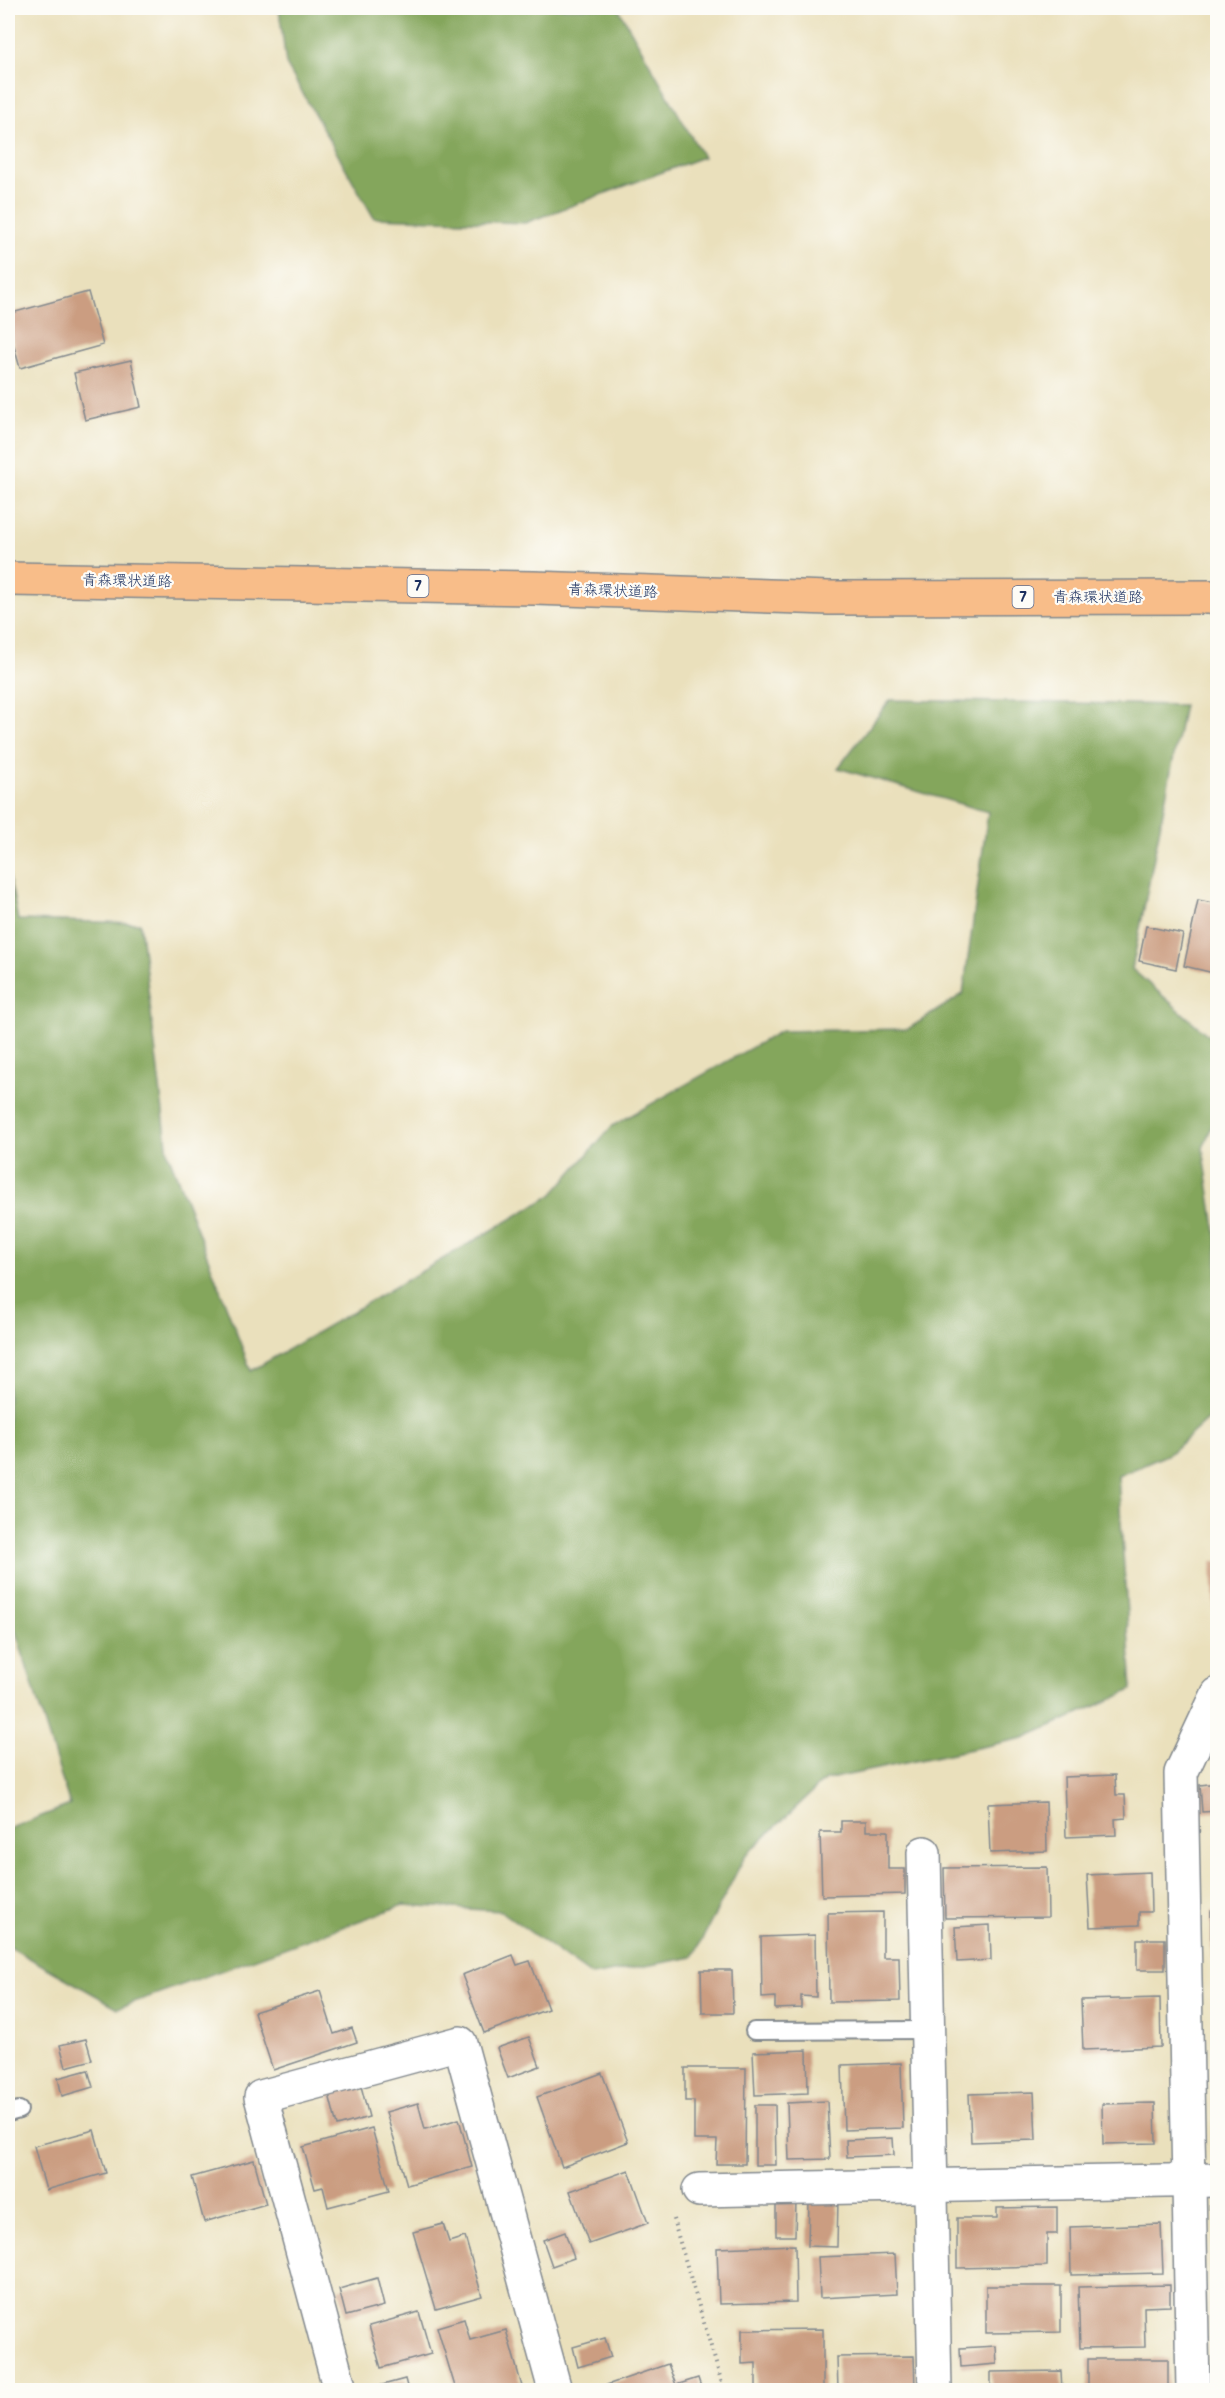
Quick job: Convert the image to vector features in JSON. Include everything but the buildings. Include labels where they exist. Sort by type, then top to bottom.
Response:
[{"type":"highway","name":"青森環状道路","points":[[8,579],[522,588],[829,598],[1218,597]]},
{"type":"street","points":[[1193,2391],[1204,2180],[1181,1773],[1218,1694]]},
{"type":"street","points":[[924,1853],[933,2184],[935,2391]]},
{"type":"street","points":[[340,2391],[261,2097],[460,2043],[555,2391]]},
{"type":"street","points":[[699,2190],[1204,2180]]},
{"type":"lane","points":[[754,2031],[929,2030]]},
{"type":"path","points":[[672,2216],[724,2391]]},
{"type":"green space","points":[[279,8],[618,8],[703,157],[525,223],[374,218],[286,64]]},
{"type":"green space","points":[[890,700],[1184,705],[1132,969],[1217,1043],[1217,1113],[1203,1148],[1217,1240],[1217,1411],[1169,1454],[1118,1476],[1132,1690],[1024,1738],[825,1780],[745,1856],[693,1957],[592,1976],[501,1911],[403,1905],[118,2008],[8,1946],[8,1829],[70,1805],[8,1607],[8,870],[18,920],[140,923],[168,1153],[251,1371],[552,1195],[612,1126],[781,1031],[908,1029],[963,994],[988,812],[838,768]]}]
